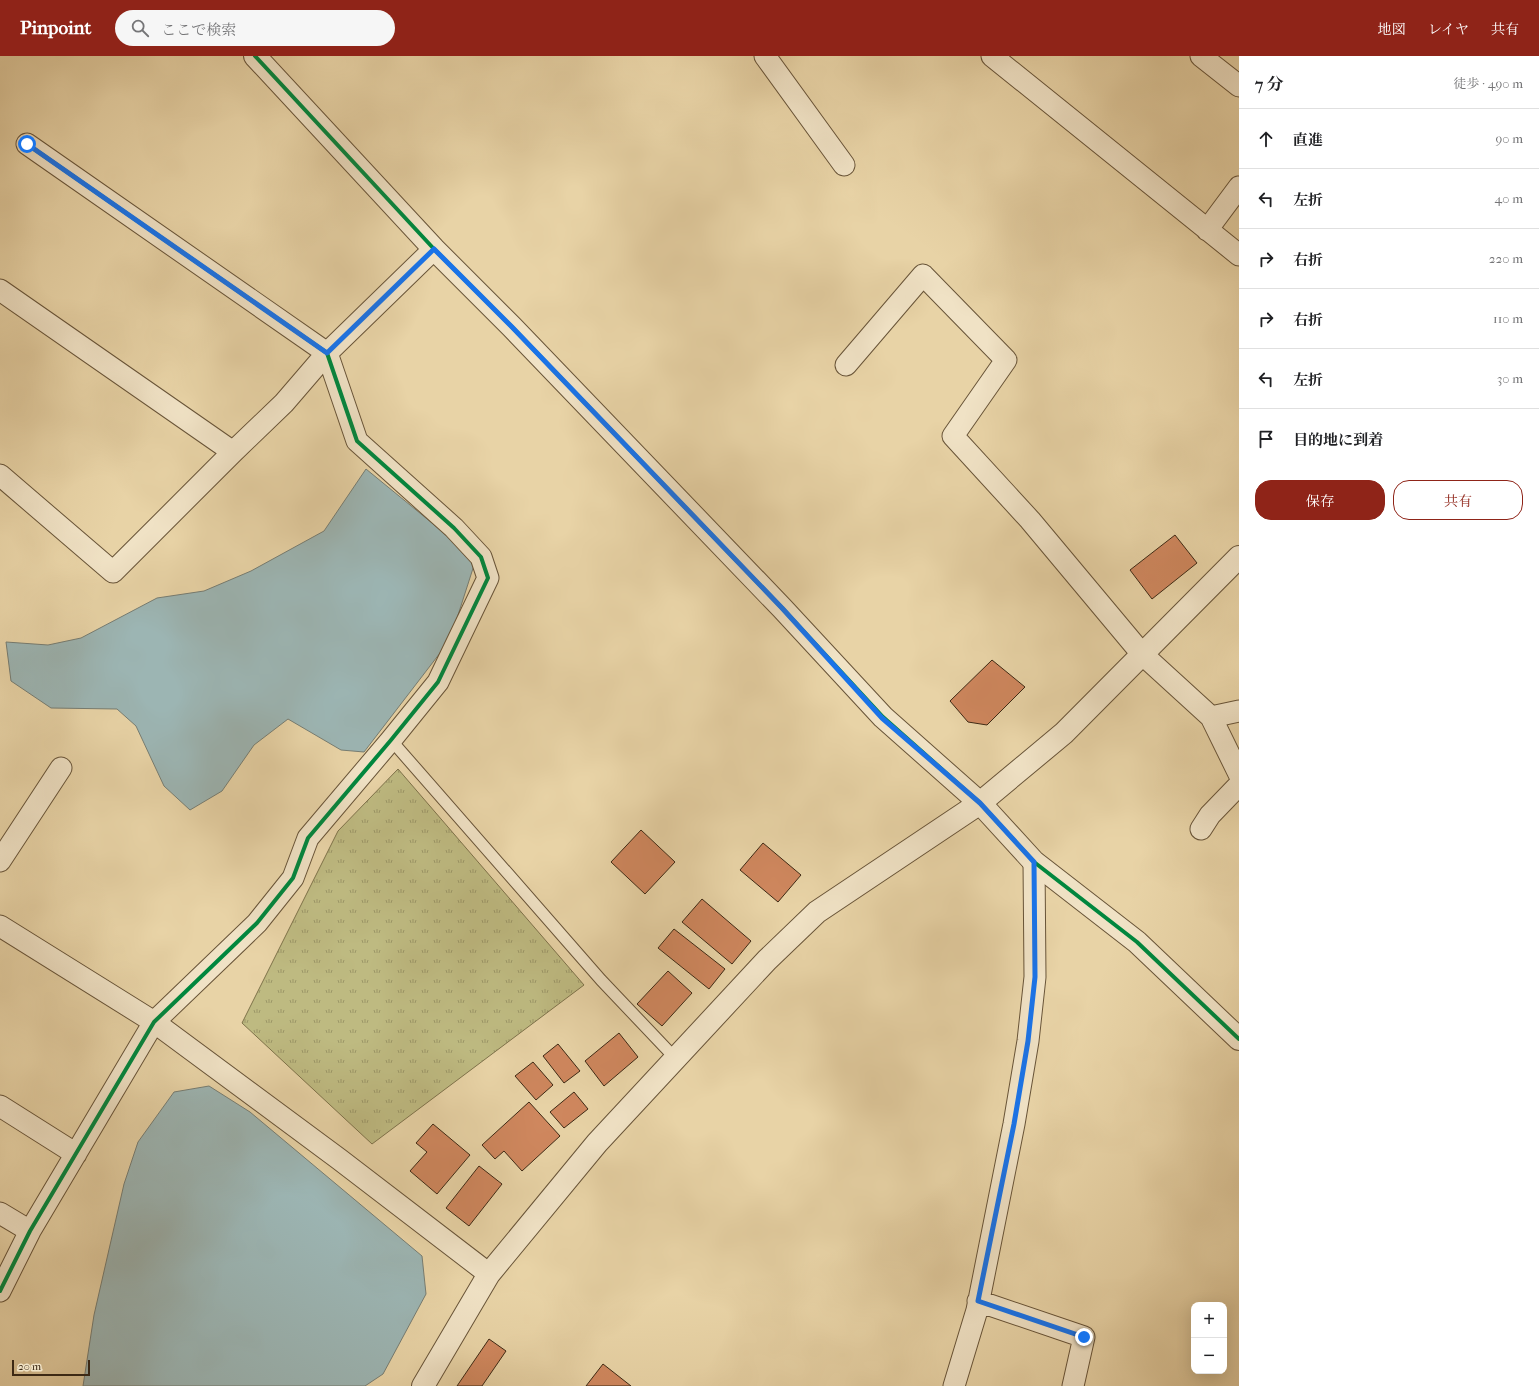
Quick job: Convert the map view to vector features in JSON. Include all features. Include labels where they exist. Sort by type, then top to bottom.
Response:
[{"type":"street","points":[[765,56],[844,164]]},
{"type":"street","points":[[992,56],[1239,256]]},
{"type":"street","points":[[1201,56],[1239,86]]},
{"type":"street","points":[[260,58],[434,249],[512,327],[782,608],[882,718],[980,803],[1034,862],[1136,942],[1239,1039]]},
{"type":"street","points":[[0,1291],[30,1231],[154,1022],[257,923],[293,878],[308,838],[438,682],[488,578],[481,556],[454,528],[357,441],[327,353],[27,144]]},
{"type":"street","points":[[1207,230],[1239,187]]},
{"type":"street","points":[[0,475],[113,572],[284,403],[327,353],[434,249]]},
{"type":"street","points":[[846,365],[923,275],[1006,360],[953,436],[1030,520],[1142,654],[1211,717],[1239,774]]},
{"type":"street","points":[[0,290],[233,452]]},
{"type":"street","points":[[423,1386],[489,1274],[597,1143],[767,960],[817,912],[980,803],[1064,733],[1239,557]]},
{"type":"street","points":[[1211,717],[1239,711]]},
{"type":"street","points":[[0,861],[62,768]]},
{"type":"street","points":[[1201,829],[1210,815],[1239,785]]},
{"type":"street","points":[[954,1386],[977,1310],[1014,1124],[1028,1041],[1035,977],[1034,862]]},
{"type":"street","points":[[0,926],[154,1022],[339,1159],[489,1274]]},
{"type":"street","points":[[0,1106],[76,1154]]},
{"type":"street","points":[[0,1213],[30,1231]]},
{"type":"street","points":[[978,1301],[1084,1337],[1073,1386]]},
{"type":"lane","points":[[391,740],[601,980],[676,1059]]},
{"type":"green space","points":[[398,769],[584,985],[372,1144],[242,1023],[338,831]]},
{"type":"water","points":[[366,469],[476,559],[450,640],[364,752],[341,750],[288,719],[254,745],[222,791],[190,810],[164,786],[136,726],[117,709],[51,708],[11,681],[6,642],[48,645],[81,638],[157,598],[204,591],[251,571],[324,531]]},
{"type":"water","points":[[209,1086],[250,1112],[422,1256],[426,1294],[383,1374],[365,1386],[83,1386],[94,1315],[124,1184],[138,1142],[174,1092]]},
{"type":"building","points":[[1175,535],[1197,563],[1152,599],[1130,570]]},
{"type":"building","points":[[992,660],[1025,687],[987,725],[968,722],[950,701]]},
{"type":"building","points":[[641,830],[675,862],[645,894],[611,862]]},
{"type":"building","points":[[763,843],[801,875],[778,902],[740,870]]},
{"type":"building","points":[[702,899],[751,941],[732,964],[682,922]]},
{"type":"building","points":[[674,929],[725,969],[709,989],[658,948]]},
{"type":"building","points":[[668,971],[692,993],[662,1026],[637,1004]]},
{"type":"building","points":[[619,1033],[638,1057],[604,1086],[585,1061]]},
{"type":"building","points":[[558,1044],[580,1071],[564,1083],[543,1056]]},
{"type":"building","points":[[533,1062],[553,1085],[536,1100],[515,1076]]},
{"type":"building","points":[[574,1092],[588,1109],[564,1128],[550,1112]]},
{"type":"building","points":[[529,1102],[560,1136],[522,1171],[504,1151],[495,1159],[482,1145]]},
{"type":"building","points":[[433,1124],[470,1155],[437,1194],[410,1171],[427,1152],[416,1143]]},
{"type":"building","points":[[479,1166],[502,1184],[469,1226],[446,1208]]},
{"type":"building","points":[[489,1339],[506,1351],[482,1386],[457,1386]]},
{"type":"building","points":[[603,1364],[631,1386],[586,1386]]},
{"type":"cycle path","points":[[255,56],[434,249],[512,327],[782,608],[883,717],[980,803],[1034,862],[1137,942],[1239,1039]]},
{"type":"cycle path","points":[[0,1291],[30,1231],[154,1022],[257,923],[293,878],[308,838],[438,682],[488,578],[481,557],[454,528],[357,441],[327,353],[27,144]]},
{"type":"route","points":[[27,144],[327,353],[434,249],[512,327],[782,608],[882,718],[980,803],[1034,862],[1035,977],[1028,1041],[1014,1124],[978,1301],[1084,1337]]}]
